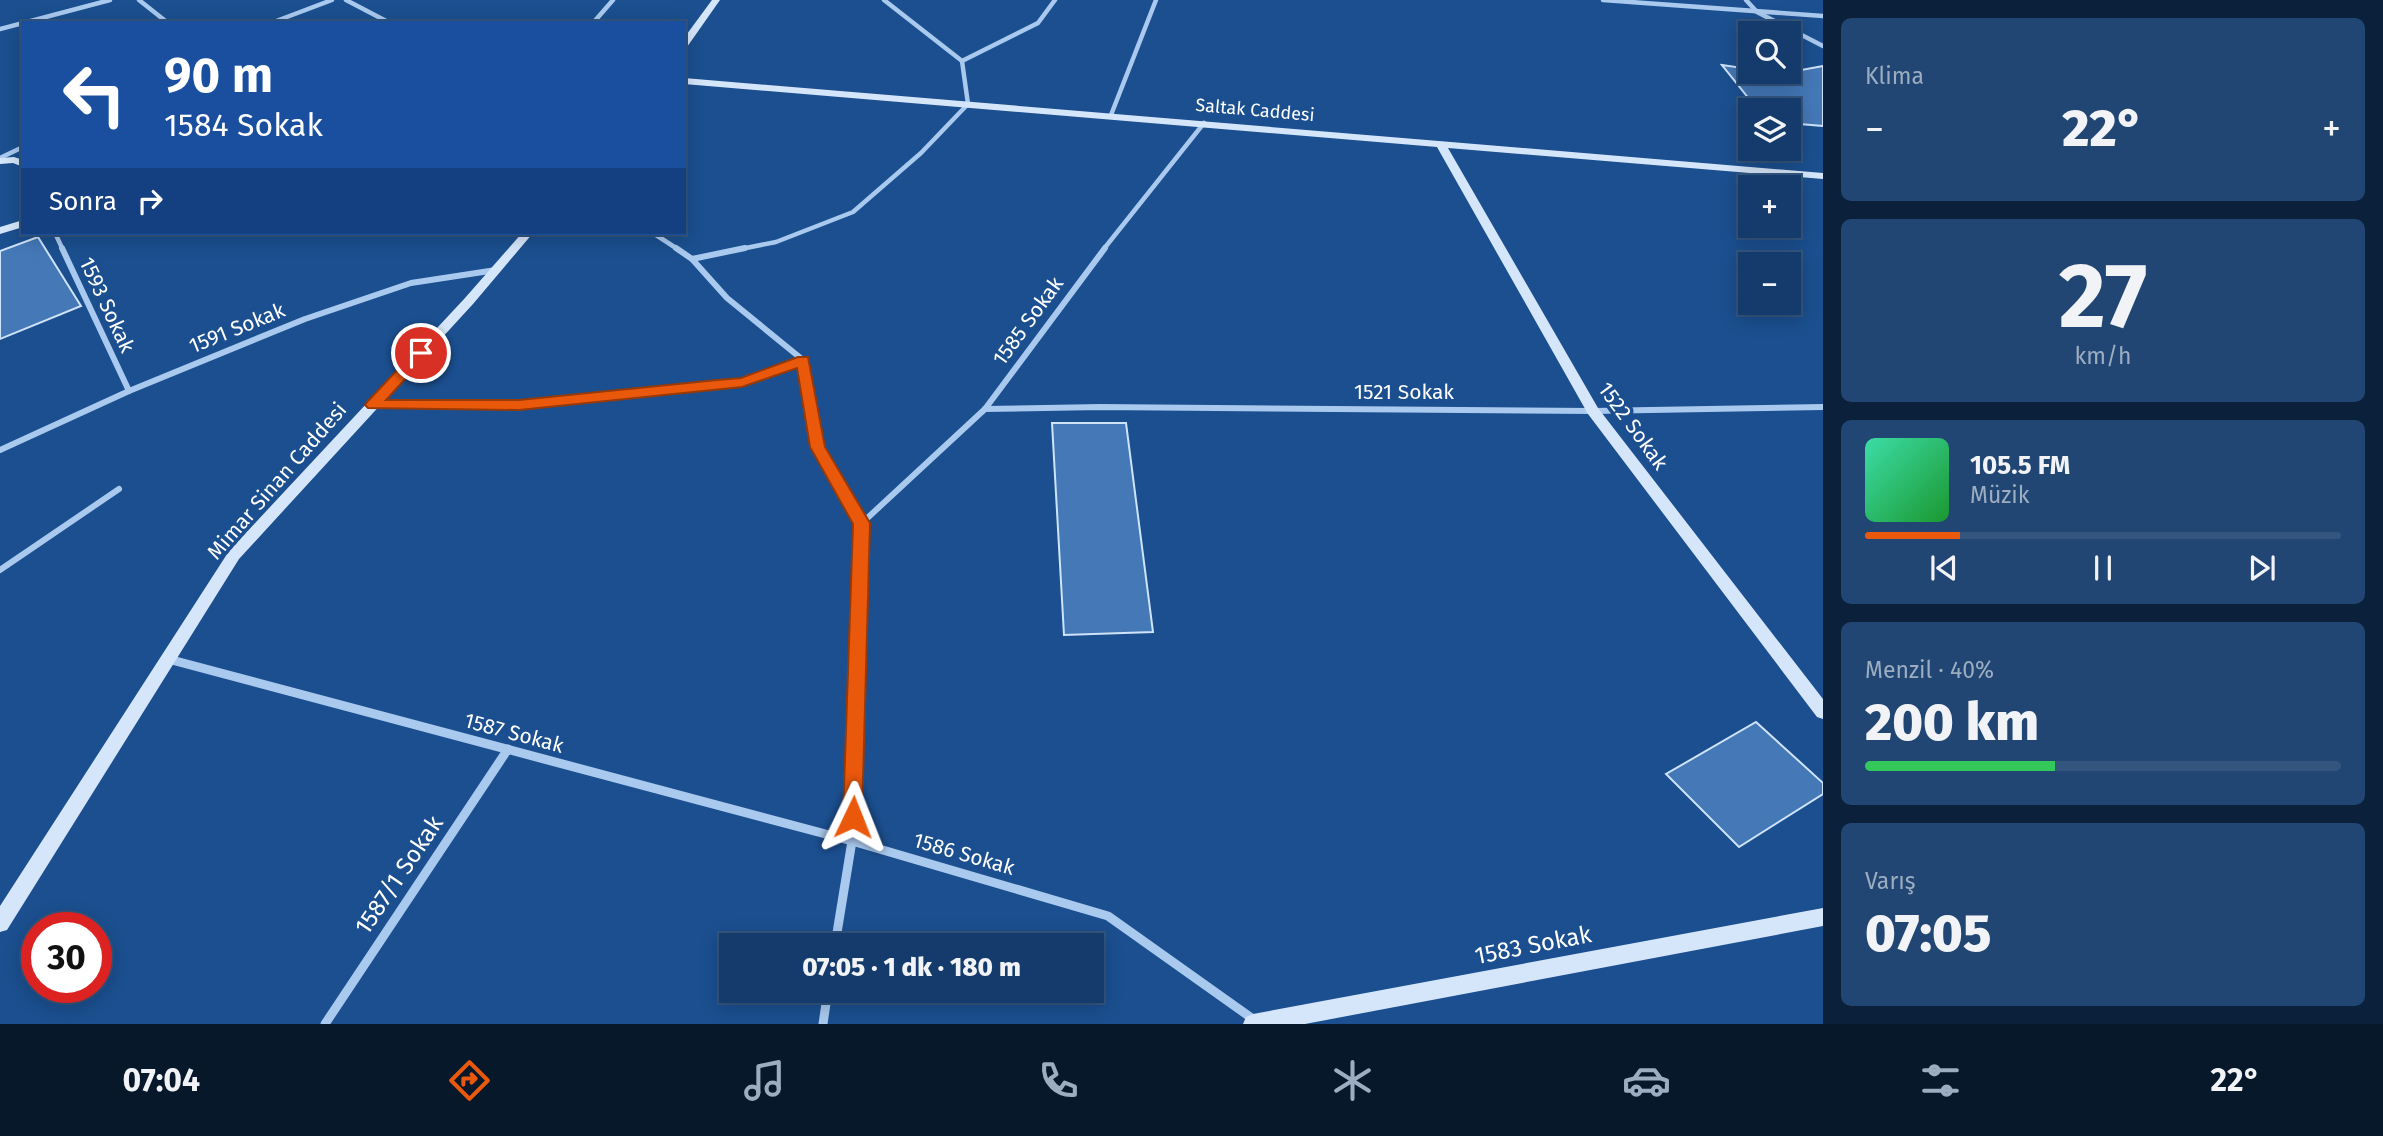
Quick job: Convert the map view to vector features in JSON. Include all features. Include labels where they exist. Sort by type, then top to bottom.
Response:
[{"type":"main road","points":[[686,42],[716,0]]},
{"type":"main road","name":"Saltak Caddesi","points":[[686,81],[1823,176]]},
{"type":"main road","name":"1522 Sokak","points":[[1440,143],[1593,411],[1823,712]]},
{"type":"main road","points":[[0,159],[21,163]]},
{"type":"main road","points":[[0,231],[21,224]]},
{"type":"main road","name":"Mimar Sinan Caddesi","points":[[0,923],[234,555],[526,235]]},
{"type":"main road","name":"1583 Sokak","points":[[1257,1024],[1823,917]]},
{"type":"street","points":[[30,21],[110,0]]},
{"type":"street","points":[[139,0],[165,21]]},
{"type":"street","points":[[276,21],[332,0]]},
{"type":"street","points":[[346,0],[386,21]]},
{"type":"street","points":[[595,21],[613,0]]},
{"type":"street","points":[[692,259],[776,242],[853,212],[921,153],[968,104],[962,61],[884,0]]},
{"type":"street","points":[[892,5],[900,0]]},
{"type":"street","points":[[962,61],[1038,23],[1055,0]]},
{"type":"street","points":[[1111,115],[1156,0]]},
{"type":"street","points":[[1603,0],[1823,16]]},
{"type":"street","points":[[1746,0],[1757,12],[1823,46]]},
{"type":"street","points":[[0,29],[21,23]]},
{"type":"street","name":"1585 Sokak","points":[[862,523],[985,409],[1082,277],[1204,123]]},
{"type":"street","points":[[0,159],[21,148]]},
{"type":"street","name":"1593 Sokak","points":[[56,235],[130,391]]},
{"type":"street","points":[[656,235],[692,259],[727,298],[803,360],[817,447],[862,523],[852,841],[837,933]]},
{"type":"street","name":"1591 Sokak","points":[[0,450],[130,391],[305,319],[411,283],[496,270]]},
{"type":"street","points":[[373,405],[519,405],[716,385],[742,382],[803,360]]},
{"type":"street","name":"1521 Sokak","points":[[985,409],[1100,407],[1593,411],[1823,407]]},
{"type":"street","points":[[0,570],[119,489]]},
{"type":"street","name":"1587 Sokak","points":[[168,659],[852,841]]},
{"type":"street","name":"1587/1 Sokak","points":[[326,1024],[508,749]]},
{"type":"street","name":"1586 Sokak","points":[[852,841],[1108,916],[1257,1024]]},
{"type":"street","points":[[822,1024],[826,1003]]},
{"type":"building","points":[[1722,65],[1738,67],[1738,84],[1801,84],[1801,70],[1823,66],[1823,126],[1801,124],[1801,98],[1748,98]]},
{"type":"building","points":[[38,237],[81,306],[0,339],[0,251]]},
{"type":"building","points":[[1052,423],[1126,423],[1153,632],[1064,635]]},
{"type":"building","points":[[1756,722],[1823,783],[1823,794],[1739,847],[1666,774]]},
{"type":"route","points":[[421,353],[373,405],[519,405],[717,385],[742,382],[803,360],[817,447],[862,523],[853,817]]}]
